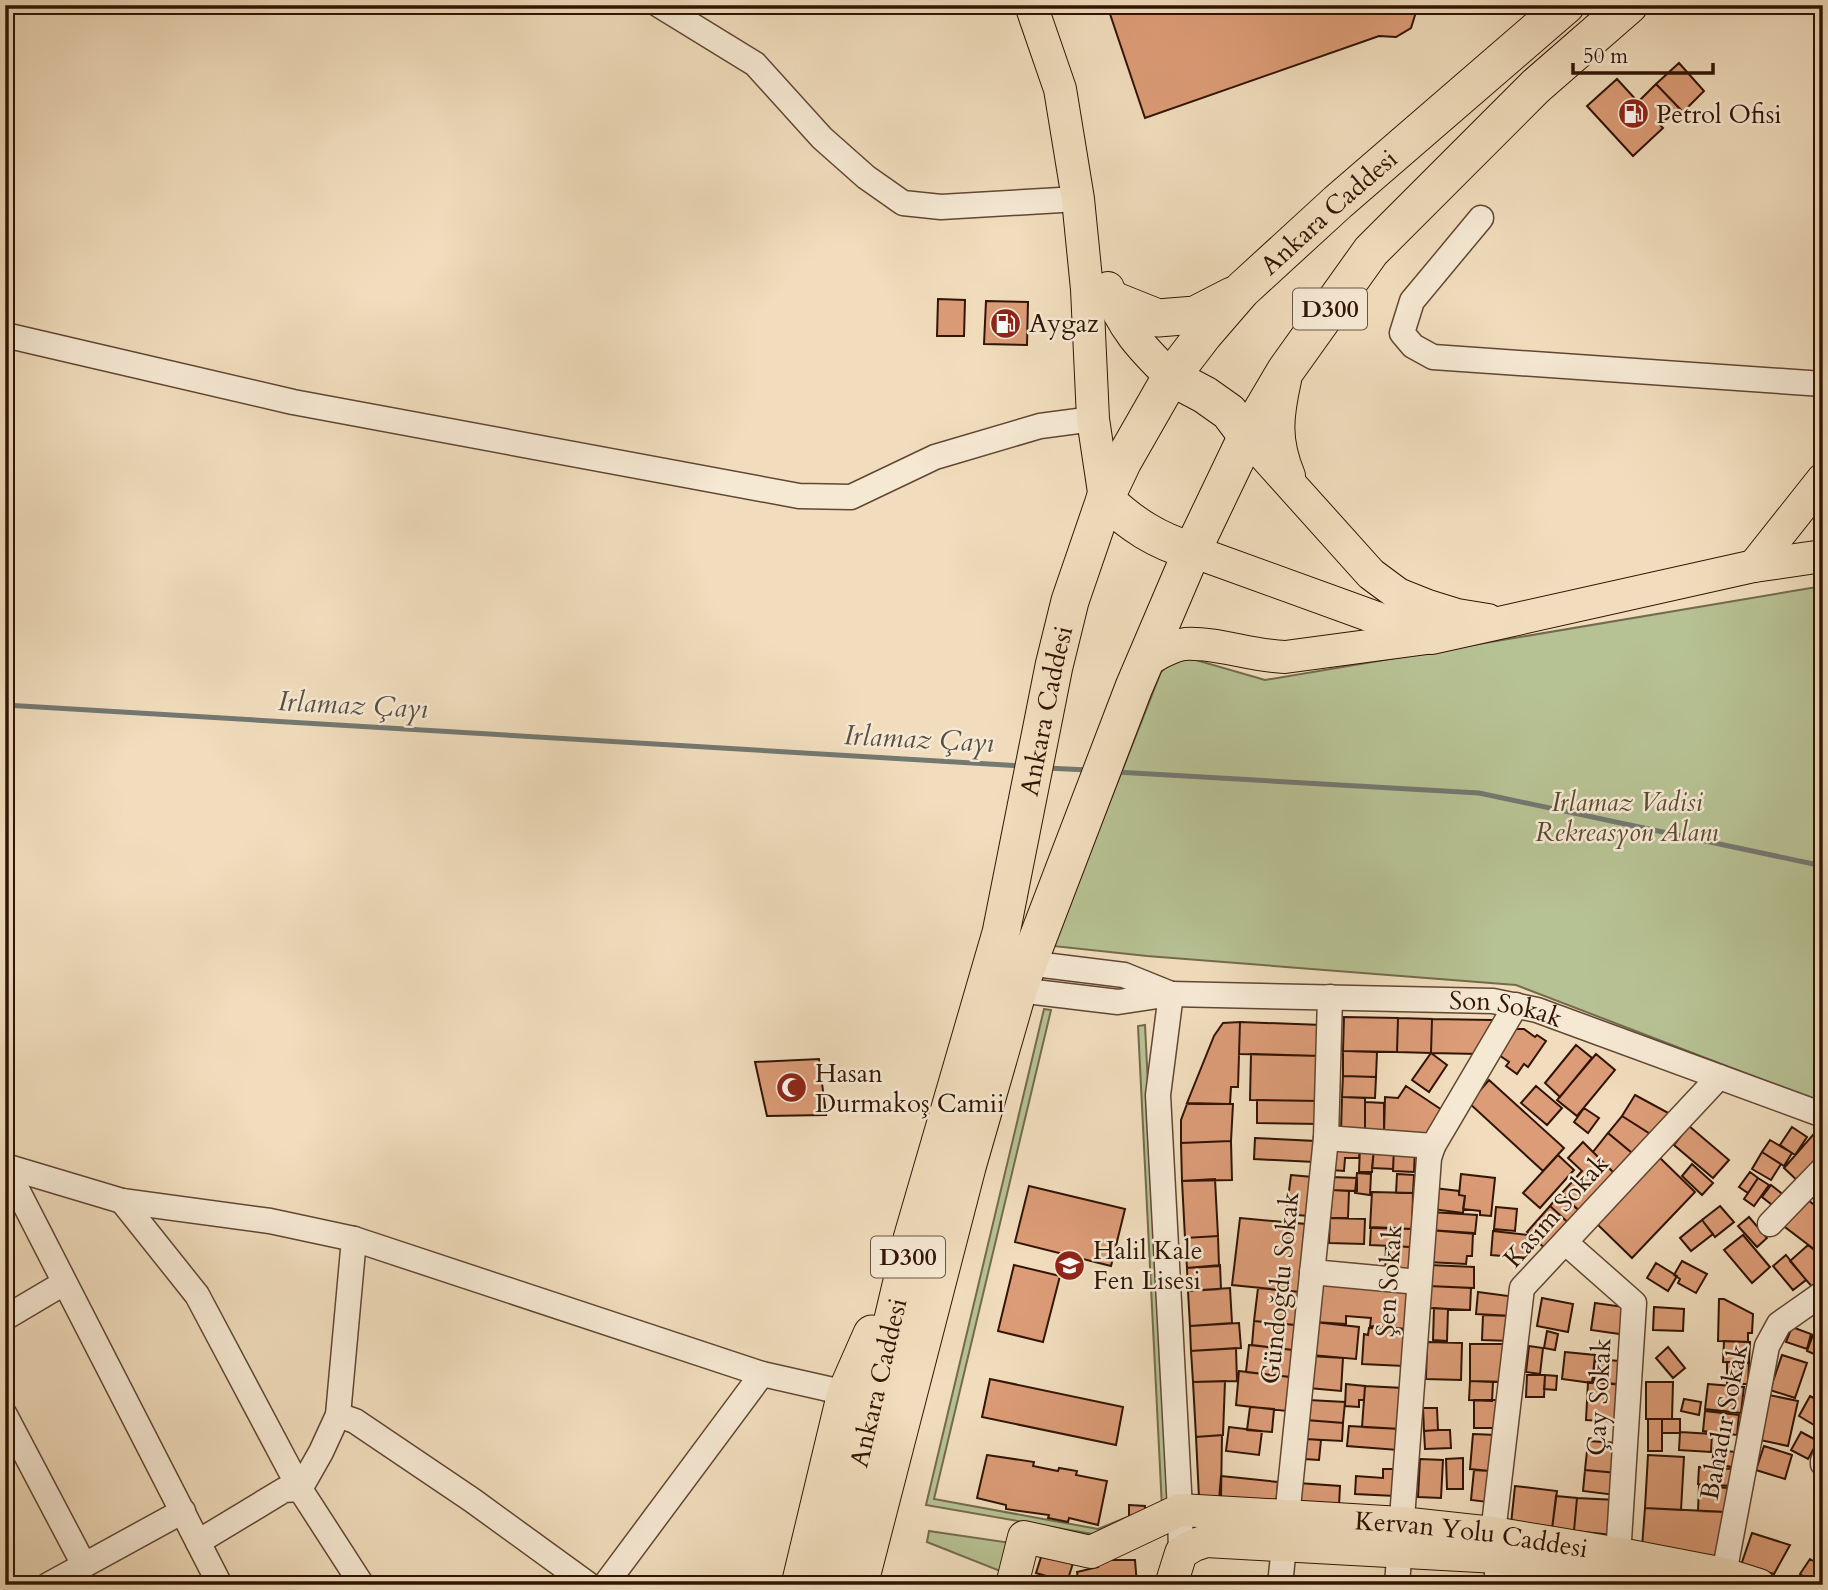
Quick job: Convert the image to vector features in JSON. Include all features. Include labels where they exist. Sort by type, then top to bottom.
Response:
[{"type":"highway","name":"Ankara Caddesi","points":[[859,1585],[1020,957],[1054,666],[1070,601],[1105,499],[1123,461],[1171,377],[1242,290],[1338,202],[1566,5]]},
{"type":"highway","name":"Ankara Caddesi","points":[[830,1585],[912,1239],[1020,957],[1192,551],[1247,436],[1286,370],[1371,251],[1536,86],[1629,5]]},
{"type":"highway","points":[[1112,300],[1158,318],[1195,315],[1242,290]]},
{"type":"highway","points":[[1171,377],[1205,394],[1229,412],[1247,436]]},
{"type":"highway","points":[[1105,499],[1127,521],[1167,544],[1192,551]]},
{"type":"highway","points":[[885,1585],[934,1347],[967,1167]]},
{"type":"highway","points":[[800,1585],[846,1393],[912,1239]]},
{"type":"main road","points":[[1031,5],[1060,89],[1078,199],[1088,301],[1093,419],[1105,499]]},
{"type":"main road","points":[[1078,199],[1112,300],[1135,341],[1171,377]]},
{"type":"main road","points":[[1286,370],[1278,410],[1277,440],[1294,486]]},
{"type":"main road","points":[[1247,436],[1371,574],[1398,593],[1457,615],[1500,622]]},
{"type":"main road","points":[[1754,566],[1823,479]]},
{"type":"main road","points":[[1192,551],[1432,638]]},
{"type":"main road","points":[[1139,675],[1164,650],[1184,644],[1285,657],[1432,638],[1754,566],[1823,556]]},
{"type":"main road","points":[[1012,1585],[1024,1537],[1091,1552],[1180,1510]]},
{"type":"main road","name":"Kervan Yolu Caddesi","points":[[1180,1510],[1285,1530],[1400,1538],[1496,1558],[1727,1579],[1759,1585]]},
{"type":"main road","name":"Kervan Yolu Caddesi","points":[[1175,1573],[1194,1545],[1285,1530]]},
{"type":"main road","name":"Kervan Yolu Caddesi","points":[[1618,1571],[1686,1585]]},
{"type":"street","points":[[659,5],[755,64],[822,138],[866,177],[903,203],[942,207],[1078,199]]},
{"type":"street","points":[[1481,218],[1412,301],[1402,333],[1413,346],[1433,357],[1823,384]]},
{"type":"street","points":[[5,335],[293,402],[799,496],[851,496],[934,457],[1040,426],[1093,419]]},
{"type":"street","name":"Son Sokak","points":[[1020,957],[1118,1002],[1171,994],[1493,1001],[1516,1005],[1537,1010],[1823,1115]]},
{"type":"street","points":[[1171,994],[1158,1095],[1180,1510],[1175,1573]]},
{"type":"street","name":"Gündoğdu Sokak","points":[[1280,1585],[1326,1138],[1330,997]]},
{"type":"street","name":"Şen Sokak","points":[[1397,1585],[1427,1170],[1433,1146],[1516,1005]]},
{"type":"street","name":"Kasım Sokak","points":[[1496,1558],[1522,1288],[1719,1077]]},
{"type":"street","points":[[1326,1138],[1433,1146]]},
{"type":"street","points":[[5,1166],[122,1201],[270,1221],[354,1239],[762,1374],[846,1393]]},
{"type":"street","points":[[5,1166],[220,1585]]},
{"type":"street","points":[[1770,1224],[1823,1168]]},
{"type":"street","points":[[122,1201],[197,1295],[300,1489],[362,1585]]},
{"type":"street","points":[[300,1489],[338,1415],[354,1239]]},
{"type":"street","name":"Çay Sokak","points":[[1566,1243],[1634,1303],[1618,1571]]},
{"type":"street","points":[[1312,1272],[1419,1282]]},
{"type":"street","points":[[5,1318],[64,1283]]},
{"type":"street","name":"Bahadır Sokak","points":[[1727,1579],[1767,1346],[1779,1324],[1823,1293]]},
{"type":"street","points":[[605,1585],[762,1374]]},
{"type":"street","points":[[5,1415],[84,1565]]},
{"type":"street","points":[[338,1415],[355,1421],[472,1500],[589,1585]]},
{"type":"street","points":[[198,1542],[284,1490],[300,1489]]},
{"type":"street","points":[[48,1585],[183,1511]]},
{"type":"green space","name":"Irlamaz Vadisi Rekreasyon Alanı","points":[[1823,586],[1823,1103],[1516,985],[1053,946],[1161,672],[1173,660],[1189,658],[1265,680]]},
{"type":"green space","points":[[1044,1009],[1051,1010],[934,1499],[1098,1529],[1127,1517],[1129,1523],[1098,1535],[926,1505]]},
{"type":"green space","points":[[1145,1025],[1169,1507],[1162,1508],[1138,1026]]},
{"type":"green space","points":[[929,1531],[1011,1543],[1005,1573],[927,1542]]},
{"type":"building","points":[[1107,5],[1415,5],[1416,12],[1411,28],[1396,37],[1379,36],[1145,118]]},
{"type":"building","points":[[1679,63],[1704,91],[1683,112],[1656,84]]},
{"type":"building","points":[[1617,79],[1638,102],[1656,84],[1679,108],[1660,125],[1663,128],[1633,156],[1587,106]]},
{"type":"building","points":[[938,299],[965,300],[964,336],[937,336]]},
{"type":"building","points":[[986,301],[1028,302],[1027,345],[984,344]]},
{"type":"building","points":[[1344,1017],[1398,1018],[1397,1052],[1343,1051]]},
{"type":"building","points":[[1398,1018],[1432,1019],[1431,1053],[1397,1052]]},
{"type":"building","points":[[1432,1019],[1492,1020],[1496,1026],[1479,1054],[1431,1053]]},
{"type":"building","points":[[1240,1022],[1322,1025],[1321,1056],[1239,1054]]},
{"type":"building","points":[[1240,1022],[1238,1087],[1231,1087],[1230,1104],[1187,1103],[1214,1036],[1223,1023]]},
{"type":"building","points":[[1513,1029],[1524,1029],[1546,1041],[1528,1067],[1524,1064],[1517,1074],[1506,1066],[1509,1062],[1496,1053]]},
{"type":"building","points":[[1576,1045],[1592,1058],[1560,1097],[1545,1083]]},
{"type":"building","points":[[1343,1051],[1377,1052],[1376,1077],[1343,1076]]},
{"type":"building","points":[[1431,1053],[1447,1065],[1429,1092],[1412,1080]]},
{"type":"building","points":[[1251,1054],[1321,1056],[1320,1101],[1250,1100]]},
{"type":"building","points":[[1596,1054],[1615,1070],[1577,1116],[1557,1100]]},
{"type":"building","name":"Hasan Durmakoş Camii","points":[[819,1059],[826,1115],[767,1116],[755,1062]]},
{"type":"building","points":[[1343,1076],[1376,1077],[1375,1098],[1342,1097]]},
{"type":"building","points":[[1489,1080],[1564,1148],[1543,1171],[1469,1103]]},
{"type":"building","points":[[1406,1086],[1442,1110],[1425,1136],[1384,1133],[1385,1097],[1398,1098]]},
{"type":"building","points":[[1536,1086],[1562,1108],[1547,1125],[1521,1103]]},
{"type":"building","points":[[1635,1095],[1674,1116],[1655,1137],[1622,1116]]},
{"type":"building","points":[[1342,1097],[1365,1098],[1365,1131],[1341,1131]]},
{"type":"building","points":[[1257,1100],[1320,1101],[1319,1124],[1257,1123]]},
{"type":"building","points":[[1365,1102],[1384,1103],[1384,1132],[1365,1131]]},
{"type":"building","points":[[1187,1104],[1233,1104],[1231,1141],[1181,1143],[1181,1120]]},
{"type":"building","points":[[1584,1108],[1599,1118],[1588,1133],[1574,1122]]},
{"type":"building","points":[[1622,1116],[1655,1137],[1637,1157],[1608,1133]]},
{"type":"building","points":[[1689,1126],[1729,1160],[1713,1178],[1674,1145]]},
{"type":"building","points":[[1792,1127],[1807,1137],[1795,1155],[1780,1145]]},
{"type":"building","points":[[1819,1128],[1823,1131],[1823,1164],[1803,1186],[1784,1168]]},
{"type":"building","points":[[1608,1133],[1637,1157],[1619,1178],[1593,1152]]},
{"type":"building","points":[[1255,1138],[1316,1141],[1314,1162],[1254,1159]]},
{"type":"building","points":[[1770,1140],[1792,1153],[1784,1166],[1762,1152]]},
{"type":"building","points":[[1231,1141],[1232,1180],[1182,1181],[1181,1143]]},
{"type":"building","points":[[1583,1142],[1619,1178],[1584,1215],[1561,1194],[1582,1171],[1568,1158]]},
{"type":"building","points":[[1333,1146],[1360,1147],[1359,1158],[1345,1158],[1344,1171],[1332,1170]]},
{"type":"building","points":[[1360,1147],[1374,1148],[1372,1172],[1359,1172]]},
{"type":"building","points":[[1374,1148],[1394,1148],[1393,1169],[1372,1168]]},
{"type":"building","points":[[1394,1148],[1415,1149],[1414,1172],[1393,1171]]},
{"type":"building","points":[[1762,1152],[1781,1164],[1771,1180],[1752,1169]]},
{"type":"building","points":[[1558,1155],[1574,1170],[1540,1208],[1523,1193]]},
{"type":"building","points":[[1658,1156],[1695,1192],[1632,1258],[1595,1222]]},
{"type":"building","points":[[1692,1164],[1713,1183],[1702,1195],[1682,1176]]},
{"type":"building","points":[[1750,1172],[1758,1178],[1748,1193],[1739,1187]]},
{"type":"building","points":[[1357,1173],[1371,1174],[1370,1195],[1355,1193]]},
{"type":"building","points":[[1397,1174],[1414,1175],[1413,1193],[1396,1193]]},
{"type":"building","points":[[1461,1174],[1495,1178],[1491,1216],[1480,1215],[1480,1211],[1463,1209],[1465,1196],[1459,1195]]},
{"type":"building","points":[[1291,1175],[1312,1177],[1308,1216],[1286,1214]]},
{"type":"building","points":[[1332,1177],[1357,1178],[1357,1191],[1331,1190]]},
{"type":"building","points":[[1758,1178],[1769,1185],[1754,1206],[1744,1199]]},
{"type":"building","points":[[1215,1179],[1218,1236],[1185,1238],[1182,1181]]},
{"type":"building","points":[[1771,1185],[1785,1196],[1776,1208],[1762,1197]]},
{"type":"building","points":[[1029,1186],[1125,1209],[1111,1266],[1015,1242]]},
{"type":"building","points":[[1434,1188],[1459,1191],[1459,1195],[1465,1196],[1463,1213],[1432,1209]]},
{"type":"building","points":[[1331,1190],[1349,1191],[1348,1218],[1330,1218]]},
{"type":"building","points":[[1372,1192],[1413,1193],[1412,1229],[1370,1228]]},
{"type":"building","points":[[1560,1194],[1584,1215],[1573,1227],[1550,1206]]},
{"type":"building","points":[[1803,1196],[1823,1212],[1823,1256],[1781,1224]]},
{"type":"building","points":[[1550,1206],[1573,1227],[1550,1253],[1527,1232]]},
{"type":"building","points":[[1720,1206],[1734,1222],[1715,1237],[1702,1220]]},
{"type":"building","points":[[1496,1207],[1517,1209],[1515,1231],[1494,1229]]},
{"type":"building","points":[[1431,1212],[1477,1215],[1475,1234],[1430,1230]]},
{"type":"building","points":[[1749,1217],[1767,1238],[1757,1247],[1738,1226]]},
{"type":"building","points":[[1240,1218],[1306,1224],[1300,1292],[1232,1285]]},
{"type":"building","points":[[1330,1218],[1365,1219],[1364,1244],[1329,1243]]},
{"type":"building","points":[[1702,1220],[1713,1234],[1691,1251],[1680,1238]]},
{"type":"building","points":[[1371,1227],[1412,1229],[1411,1247],[1370,1245]]},
{"type":"building","points":[[1430,1230],[1473,1233],[1472,1256],[1467,1256],[1466,1264],[1428,1262]]},
{"type":"building","points":[[1493,1231],[1528,1235],[1525,1258],[1491,1255]]},
{"type":"building","points":[[1743,1235],[1770,1267],[1752,1283],[1724,1250]]},
{"type":"building","points":[[1218,1236],[1219,1266],[1187,1268],[1185,1238]]},
{"type":"building","points":[[1808,1245],[1823,1257],[1823,1281],[1813,1288],[1790,1261]]},
{"type":"building","points":[[1386,1246],[1411,1247],[1410,1276],[1385,1275]]},
{"type":"building","points":[[1786,1255],[1806,1280],[1793,1290],[1773,1266]]},
{"type":"building","points":[[1682,1261],[1707,1274],[1696,1293],[1678,1283],[1680,1279],[1674,1275]]},
{"type":"building","points":[[1656,1263],[1677,1276],[1668,1291],[1647,1278]]},
{"type":"building","points":[[1014,1265],[1060,1276],[1043,1342],[998,1331]]},
{"type":"building","points":[[1220,1265],[1221,1289],[1188,1291],[1187,1268]]},
{"type":"building","points":[[1430,1265],[1474,1267],[1474,1288],[1429,1286]]},
{"type":"building","points":[[1317,1282],[1404,1288],[1410,1295],[1408,1329],[1370,1326],[1371,1318],[1346,1316],[1346,1324],[1314,1322]]},
{"type":"building","points":[[1429,1286],[1471,1288],[1470,1310],[1428,1308]]},
{"type":"building","points":[[1230,1288],[1232,1323],[1190,1326],[1188,1291]]},
{"type":"building","points":[[1258,1288],[1300,1292],[1295,1325],[1254,1321]]},
{"type":"building","points":[[1478,1292],[1516,1297],[1513,1316],[1476,1314]]},
{"type":"building","points":[[1542,1298],[1573,1304],[1568,1332],[1537,1326]]},
{"type":"building","points":[[1719,1299],[1753,1314],[1752,1333],[1748,1333],[1748,1342],[1718,1341]]},
{"type":"building","points":[[1595,1303],[1631,1308],[1627,1335],[1591,1330]]},
{"type":"building","points":[[1654,1307],[1684,1309],[1683,1331],[1653,1330]]},
{"type":"building","points":[[1434,1308],[1448,1309],[1447,1341],[1433,1340]]},
{"type":"building","points":[[1483,1315],[1513,1316],[1511,1341],[1482,1340]]},
{"type":"building","points":[[1254,1321],[1295,1325],[1293,1350],[1252,1345]]},
{"type":"building","points":[[1314,1322],[1359,1327],[1356,1359],[1311,1355]]},
{"type":"building","points":[[1239,1323],[1241,1348],[1191,1351],[1190,1326]]},
{"type":"building","points":[[1792,1327],[1811,1334],[1807,1349],[1786,1342]]},
{"type":"building","points":[[1369,1328],[1407,1330],[1404,1366],[1362,1364],[1364,1334],[1368,1335]]},
{"type":"building","points":[[1547,1331],[1558,1334],[1555,1350],[1544,1348]]},
{"type":"building","points":[[1813,1335],[1823,1339],[1823,1358],[1807,1351]]},
{"type":"building","points":[[1724,1341],[1750,1342],[1749,1363],[1723,1362]]},
{"type":"building","points":[[1427,1342],[1462,1343],[1461,1380],[1426,1379]]},
{"type":"building","points":[[1470,1344],[1510,1344],[1510,1382],[1470,1381]]},
{"type":"building","points":[[1249,1345],[1293,1350],[1290,1377],[1246,1372]]},
{"type":"building","points":[[1529,1346],[1543,1348],[1540,1374],[1526,1372]]},
{"type":"building","points":[[1668,1347],[1685,1368],[1673,1378],[1656,1358]]},
{"type":"building","points":[[1236,1348],[1237,1381],[1193,1382],[1191,1351]]},
{"type":"building","points":[[1565,1352],[1595,1355],[1592,1383],[1562,1379]]},
{"type":"building","points":[[1782,1355],[1807,1363],[1795,1398],[1770,1390]]},
{"type":"building","points":[[1311,1356],[1343,1358],[1341,1391],[1309,1388]]},
{"type":"building","points":[[1596,1359],[1631,1362],[1629,1385],[1594,1382]]},
{"type":"building","points":[[1727,1362],[1749,1363],[1748,1384],[1727,1384]]},
{"type":"building","points":[[1239,1371],[1290,1377],[1286,1411],[1236,1405]]},
{"type":"building","points":[[1527,1375],[1545,1375],[1544,1397],[1526,1397]]},
{"type":"building","points":[[1545,1375],[1557,1376],[1556,1390],[1544,1389]]},
{"type":"building","points":[[990,1379],[1123,1407],[1116,1445],[982,1417]]},
{"type":"building","points":[[1225,1381],[1223,1435],[1196,1437],[1193,1382]]},
{"type":"building","points":[[1470,1381],[1493,1382],[1492,1401],[1469,1400]]},
{"type":"building","points":[[1588,1382],[1624,1385],[1622,1422],[1586,1420]]},
{"type":"building","points":[[1646,1382],[1673,1382],[1672,1419],[1646,1419]]},
{"type":"building","points":[[1346,1384],[1365,1386],[1364,1400],[1359,1400],[1359,1407],[1345,1406]]},
{"type":"building","points":[[1708,1384],[1744,1387],[1741,1413],[1705,1409]]},
{"type":"building","points":[[1365,1386],[1403,1388],[1400,1429],[1362,1427]]},
{"type":"building","points":[[1769,1395],[1798,1401],[1788,1446],[1760,1440]]},
{"type":"building","points":[[1810,1396],[1823,1403],[1823,1422],[1819,1428],[1799,1416]]},
{"type":"building","points":[[1684,1399],[1701,1402],[1699,1415],[1681,1411]]},
{"type":"building","points":[[1308,1400],[1345,1402],[1343,1423],[1306,1420]]},
{"type":"building","points":[[1474,1400],[1505,1400],[1505,1428],[1474,1428]]},
{"type":"building","points":[[1250,1407],[1274,1409],[1272,1432],[1247,1430]]},
{"type":"building","points":[[1423,1408],[1437,1408],[1438,1430],[1424,1431]]},
{"type":"building","points":[[1705,1411],[1739,1415],[1737,1435],[1703,1431]]},
{"type":"building","points":[[1648,1419],[1662,1419],[1662,1451],[1648,1451]]},
{"type":"building","points":[[1662,1419],[1680,1419],[1680,1433],[1662,1433]]},
{"type":"building","points":[[1306,1420],[1343,1423],[1342,1441],[1305,1439]]},
{"type":"building","points":[[1349,1426],[1400,1429],[1398,1450],[1347,1446]]},
{"type":"building","points":[[1229,1427],[1262,1431],[1259,1455],[1226,1451]]},
{"type":"building","points":[[1450,1430],[1451,1448],[1425,1449],[1424,1431]]},
{"type":"building","points":[[1680,1432],[1712,1434],[1711,1452],[1679,1450]]},
{"type":"building","points":[[1801,1432],[1818,1441],[1808,1459],[1791,1450]]},
{"type":"building","points":[[1473,1434],[1496,1435],[1490,1471],[1470,1469]]},
{"type":"building","points":[[1222,1435],[1221,1497],[1199,1498],[1196,1437]]},
{"type":"building","points":[[1305,1439],[1321,1440],[1319,1460],[1304,1459]]},
{"type":"building","points":[[1588,1441],[1619,1443],[1617,1473],[1585,1470]]},
{"type":"building","points":[[1764,1446],[1792,1455],[1785,1479],[1756,1470]]},
{"type":"building","points":[[1714,1449],[1735,1452],[1733,1467],[1712,1464]]},
{"type":"building","points":[[987,1455],[1034,1462],[1033,1466],[1058,1471],[1059,1468],[1077,1471],[1076,1475],[1107,1481],[1098,1525],[1069,1518],[1068,1522],[1048,1518],[1049,1515],[1006,1509],[1006,1505],[977,1498]]},
{"type":"building","points":[[1648,1455],[1684,1457],[1681,1510],[1645,1508]]},
{"type":"building","points":[[1463,1458],[1463,1489],[1447,1489],[1446,1459]]},
{"type":"building","points":[[1420,1459],[1443,1460],[1441,1498],[1418,1497]]},
{"type":"building","points":[[1699,1467],[1733,1469],[1732,1486],[1698,1484]]},
{"type":"building","points":[[1383,1469],[1397,1469],[1395,1496],[1355,1494],[1356,1476],[1383,1478]]},
{"type":"building","points":[[1474,1470],[1490,1471],[1487,1502],[1471,1500]]},
{"type":"building","points":[[1585,1470],[1617,1473],[1615,1495],[1583,1491]]},
{"type":"building","points":[[1221,1476],[1278,1482],[1276,1506],[1219,1500]]},
{"type":"building","points":[[1298,1483],[1340,1486],[1339,1506],[1297,1504]]},
{"type":"building","points":[[1515,1486],[1557,1491],[1552,1529],[1511,1524]]},
{"type":"building","points":[[1699,1486],[1728,1488],[1726,1512],[1698,1511]]},
{"type":"building","points":[[1556,1496],[1577,1498],[1574,1531],[1552,1529]]},
{"type":"building","points":[[1577,1498],[1617,1500],[1613,1535],[1574,1531]]},
{"type":"building","points":[[1129,1505],[1145,1506],[1144,1523],[1129,1523]]},
{"type":"building","points":[[1645,1508],[1726,1512],[1720,1560],[1642,1547]]},
{"type":"building","points":[[1752,1533],[1790,1545],[1774,1574],[1741,1565]]},
{"type":"building","points":[[1043,1551],[1074,1560],[1067,1582],[1036,1573]]},
{"type":"building","points":[[1810,1559],[1823,1567],[1823,1580],[1820,1585],[1800,1574]]},
{"type":"building","points":[[1097,1560],[1135,1560],[1137,1585],[1079,1585],[1077,1572],[1098,1567]]},
{"type":"waterway","name":"Irlamaz Çayı","points":[[5,705],[1022,766]]},
{"type":"waterway","name":"Irlamaz Çayı","points":[[1046,768],[1089,770]]},
{"type":"waterway","name":"Irlamaz Çayı","points":[[1116,772],[1479,793],[1823,866]]},
{"type":"place","name":"Petrol Ofisi","points":[[1633,114]]},
{"type":"place","name":"Aygaz","points":[[1006,323]]},
{"type":"place","name":"Hasan Durmakoş Camii","points":[[792,1088]]},
{"type":"place","name":"Halil Kale Fen Lisesi","points":[[1070,1265]]}]
